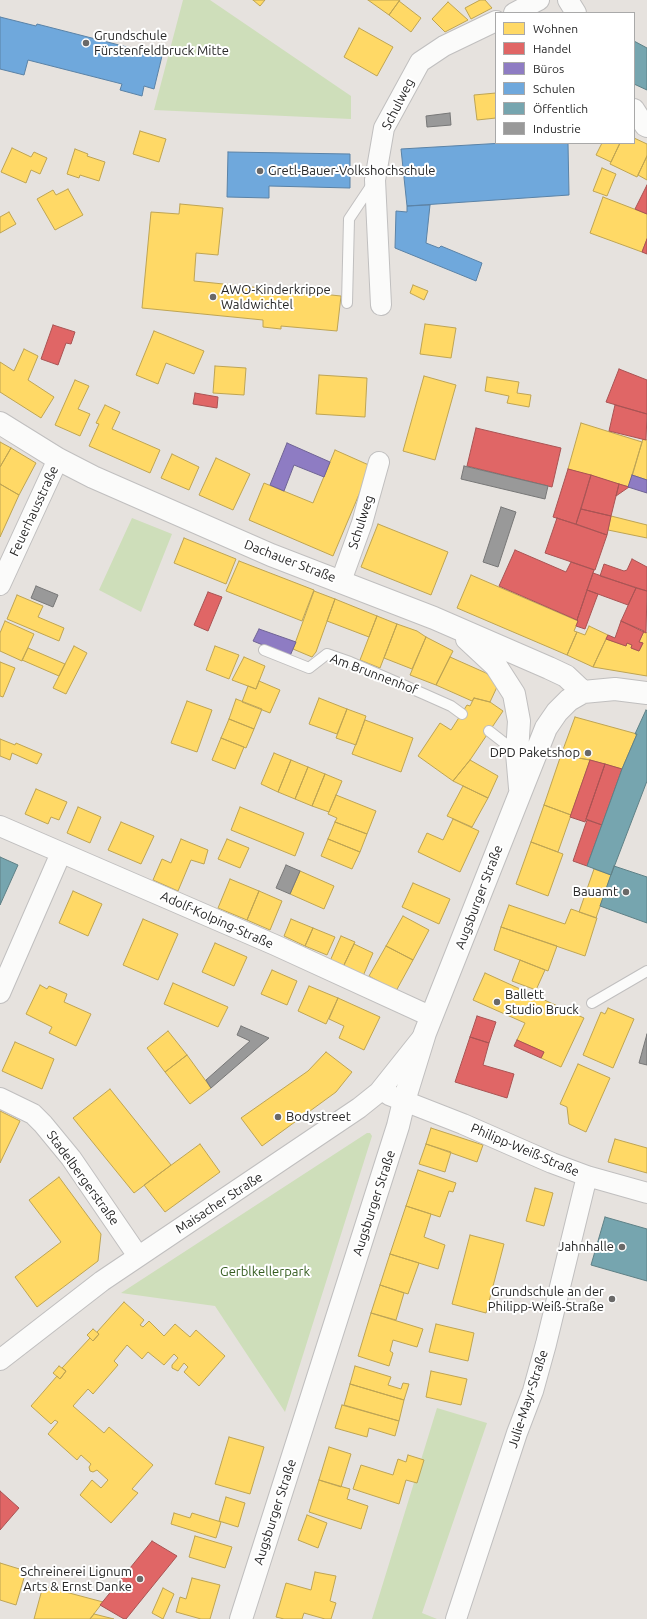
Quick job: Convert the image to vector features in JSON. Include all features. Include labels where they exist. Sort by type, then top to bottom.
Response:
[{"type":"street","points":[[516,12],[539,0]]},
{"type":"street","points":[[568,0],[575,12]]},
{"type":"street","name":"Schulweg","points":[[381,305],[376,180],[384,128],[420,62],[444,46],[495,21]]},
{"type":"street","points":[[635,110],[646,124]]},
{"type":"street","name":"Dachauer Straße","points":[[0,423],[58,459],[93,477],[228,537],[451,625],[566,676],[583,692]]},
{"type":"street","name":"Feuerhausstraße","points":[[0,585],[58,459]]},
{"type":"street","name":"Schulweg","points":[[341,581],[362,524],[379,462]]},
{"type":"street","name":"Augsburger Straße","points":[[451,625],[483,652],[496,666],[514,694],[519,729],[517,753],[521,792]]},
{"type":"street","points":[[583,692],[615,689],[647,693]]},
{"type":"street","name":"Augsburger Straße","points":[[241,1619],[398,1126],[404,1101],[428,1025],[546,728],[557,712],[569,700],[583,692]]},
{"type":"street","name":"Adolf-Kolping-Straße","points":[[0,826],[275,945],[428,1025]]},
{"type":"street","points":[[0,993],[61,853]]},
{"type":"street","name":"Maisacher Straße","points":[[0,1360],[102,1281],[359,1108],[379,1092],[428,1025]]},
{"type":"street","name":"Philipp-Weiß-Straße","points":[[379,1092],[463,1124],[548,1161],[587,1176],[647,1193]]},
{"type":"street","name":"Stadelbergerstraße","points":[[0,1098],[32,1114],[43,1124],[71,1158],[138,1256]]},
{"type":"street","name":"Julie-Mayr-Straße","points":[[456,1619],[517,1433],[533,1391],[587,1176]]},
{"type":"lane","points":[[347,303],[349,219],[376,180]]},
{"type":"lane","name":"Am Brunnenhof","points":[[264,650],[309,668],[327,654],[350,662],[424,694],[451,706],[462,714]]},
{"type":"lane","points":[[489,731],[517,753]]},
{"type":"lane","points":[[592,1003],[647,972]]},
{"type":"green space","points":[[183,0],[210,0],[351,96],[351,119],[154,110]]},
{"type":"green space","points":[[132,518],[172,534],[141,612],[99,590]]},
{"type":"green space","name":"Gerblkellerpark","points":[[367,1133],[370,1133],[372,1136],[285,1412],[215,1306],[121,1293]]},
{"type":"green space","points":[[437,1408],[487,1423],[422,1613],[437,1619],[372,1619]]},
{"type":"building: Wohnen","points":[[253,0],[265,0],[260,6]]},
{"type":"building: Wohnen","points":[[368,0],[400,0],[389,15]]},
{"type":"building: Wohnen","points":[[480,0],[485,0],[492,8],[471,19],[465,8]]},
{"type":"building: Wohnen","points":[[399,1],[421,18],[411,32],[389,15]]},
{"type":"building: Wohnen","points":[[448,2],[468,20],[445,32],[432,19]]},
{"type":"building: Wohnen","points":[[359,28],[393,47],[377,76],[344,57]]},
{"type":"building: Wohnen","points":[[495,93],[495,118],[477,120],[474,95]]},
{"type":"building: Wohnen","points":[[140,131],[166,139],[159,162],[133,154]]},
{"type":"building: Wohnen","points":[[635,138],[647,144],[647,156],[637,177],[610,164],[620,144],[635,144]]},
{"type":"building: Wohnen","points":[[602,144],[620,144],[611,162],[596,155]]},
{"type":"building: Wohnen","points":[[12,148],[31,157],[34,152],[47,158],[40,174],[31,170],[26,183],[1,172]]},
{"type":"building: Wohnen","points":[[75,149],[88,154],[87,156],[105,162],[99,181],[80,175],[79,178],[67,174]]},
{"type":"building: Wohnen","points":[[647,156],[647,180],[638,175]]},
{"type":"building: Wohnen","points":[[602,168],[616,174],[607,196],[593,191]]},
{"type":"building: Wohnen","points":[[68,189],[83,215],[55,230],[37,199],[53,190],[56,195]]},
{"type":"building: Wohnen","points":[[603,197],[647,214],[647,239],[642,252],[590,233]]},
{"type":"building: Wohnen","points":[[180,204],[223,208],[218,255],[196,253],[194,281],[341,296],[337,331],[281,326],[281,329],[263,327],[263,320],[142,308],[151,212],[179,214]]},
{"type":"building: Wohnen","points":[[9,212],[16,224],[0,233],[0,217]]},
{"type":"building: Wohnen","points":[[413,285],[428,291],[424,300],[410,293]]},
{"type":"building: Wohnen","points":[[425,324],[456,328],[451,358],[420,354]]},
{"type":"building: Wohnen","points":[[154,331],[204,351],[194,374],[166,363],[158,384],[136,375]]},
{"type":"building: Wohnen","points":[[24,349],[38,356],[28,380],[54,397],[41,418],[0,392],[0,362],[14,371]]},
{"type":"building: Wohnen","points":[[215,366],[246,368],[244,395],[213,393]]},
{"type":"building: Wohnen","points":[[319,375],[367,378],[365,417],[316,414]]},
{"type":"building: Wohnen","points":[[424,376],[456,385],[435,460],[403,451]]},
{"type":"building: Wohnen","points":[[487,377],[519,382],[517,393],[531,395],[529,407],[507,403],[509,396],[485,391]]},
{"type":"building: Wohnen","points":[[75,380],[89,386],[78,409],[90,414],[80,436],[55,425]]},
{"type":"building: Wohnen","points":[[105,405],[120,412],[112,429],[160,450],[150,473],[89,446],[99,424],[96,423]]},
{"type":"building: Wohnen","points":[[581,423],[642,442],[629,487],[568,469]]},
{"type":"building: Wohnen","points":[[643,439],[647,440],[647,480],[632,475]]},
{"type":"building: Wohnen","points":[[0,442],[11,448],[0,467]]},
{"type":"building: Wohnen","points":[[11,448],[36,463],[19,495],[0,484],[0,467]]},
{"type":"building: Wohnen","points":[[335,450],[371,466],[333,556],[249,520],[264,483],[313,503]]},
{"type":"building: Wohnen","points":[[172,454],[199,467],[189,490],[161,478]]},
{"type":"building: Wohnen","points":[[216,458],[250,474],[233,510],[199,495]]},
{"type":"building: Wohnen","points":[[0,484],[19,495],[0,537]]},
{"type":"building: Wohnen","points":[[611,516],[647,525],[647,538],[608,530]]},
{"type":"building: Wohnen","points":[[378,524],[448,552],[431,595],[361,567]]},
{"type":"building: Wohnen","points":[[184,538],[236,559],[226,584],[174,563]]},
{"type":"building: Wohnen","points":[[239,561],[314,590],[302,621],[226,591]]},
{"type":"building: Wohnen","points":[[471,575],[578,621],[574,631],[577,632],[567,655],[457,608]]},
{"type":"building: Wohnen","points":[[314,591],[335,599],[316,652],[312,657],[293,649]]},
{"type":"building: Wohnen","points":[[17,595],[43,606],[38,617],[64,628],[59,641],[7,619]]},
{"type":"building: Wohnen","points":[[335,599],[377,616],[369,637],[327,621]]},
{"type":"building: Wohnen","points":[[377,616],[397,624],[380,668],[360,660]]},
{"type":"building: Wohnen","points":[[5,621],[34,634],[22,661],[0,651],[0,633]]},
{"type":"building: Wohnen","points":[[397,624],[417,631],[426,637],[412,669],[384,658]]},
{"type":"building: Wohnen","points":[[589,626],[608,635],[593,667],[567,655],[577,632],[585,635]]},
{"type":"building: Wohnen","points":[[644,631],[647,633],[647,676],[593,667],[606,639],[626,646],[627,643],[632,645],[631,648],[639,651],[643,643],[639,642]]},
{"type":"building: Wohnen","points":[[426,637],[453,651],[436,685],[410,675]]},
{"type":"building: Wohnen","points":[[74,646],[87,653],[66,694],[53,688]]},
{"type":"building: Wohnen","points":[[215,646],[239,655],[229,679],[206,670]]},
{"type":"building: Wohnen","points":[[28,648],[65,664],[59,676],[22,660]]},
{"type":"building: Wohnen","points":[[244,657],[265,666],[256,689],[232,680]]},
{"type":"building: Wohnen","points":[[450,657],[486,673],[495,682],[497,687],[490,702],[474,698],[472,701],[436,685]]},
{"type":"building: Wohnen","points":[[0,662],[15,668],[3,697],[0,696]]},
{"type":"building: Wohnen","points":[[259,681],[280,690],[270,713],[242,702],[248,686],[256,689]]},
{"type":"building: Wohnen","points":[[319,698],[347,709],[337,734],[309,724]]},
{"type":"building: Wohnen","points":[[474,698],[490,702],[503,711],[470,760],[453,781],[418,756],[440,723],[451,730],[467,705],[470,706]]},
{"type":"building: Wohnen","points":[[236,699],[262,709],[254,729],[229,719]]},
{"type":"building: Wohnen","points":[[187,701],[212,710],[197,752],[171,743]]},
{"type":"building: Wohnen","points":[[347,709],[366,716],[356,745],[336,738]]},
{"type":"building: Wohnen","points":[[575,717],[637,734],[622,769],[590,760],[561,755]]},
{"type":"building: Wohnen","points":[[229,719],[254,729],[246,748],[221,738]]},
{"type":"building: Wohnen","points":[[365,720],[413,738],[401,772],[352,754]]},
{"type":"building: Wohnen","points":[[221,738],[244,747],[235,769],[212,760]]},
{"type":"building: Wohnen","points":[[0,739],[15,745],[16,743],[42,754],[37,764],[12,753],[10,760],[0,756]]},
{"type":"building: Wohnen","points":[[274,753],[291,760],[278,792],[261,784]]},
{"type":"building: Wohnen","points":[[561,755],[590,760],[571,815],[544,805]]},
{"type":"building: Wohnen","points":[[291,760],[308,767],[295,799],[278,792]]},
{"type":"building: Wohnen","points":[[470,760],[498,776],[488,798],[453,781]]},
{"type":"building: Wohnen","points":[[308,767],[325,774],[312,806],[295,799]]},
{"type":"building: Wohnen","points":[[325,774],[342,781],[329,812],[312,806]]},
{"type":"building: Wohnen","points":[[463,786],[488,798],[472,827],[447,816]]},
{"type":"building: Wohnen","points":[[36,789],[67,802],[59,820],[51,817],[48,824],[25,814]]},
{"type":"building: Wohnen","points":[[336,795],[376,811],[367,834],[335,822],[337,818],[328,814]]},
{"type":"building: Wohnen","points":[[544,805],[571,815],[558,852],[531,842]]},
{"type":"building: Wohnen","points":[[78,807],[101,817],[90,843],[67,833]]},
{"type":"building: Wohnen","points":[[240,807],[304,833],[295,856],[231,830]]},
{"type":"building: Wohnen","points":[[453,819],[479,831],[460,872],[418,852],[427,833],[443,840]]},
{"type":"building: Wohnen","points":[[121,822],[154,836],[141,864],[108,850]]},
{"type":"building: Wohnen","points":[[335,822],[367,834],[360,852],[328,839]]},
{"type":"building: Wohnen","points":[[181,839],[208,850],[204,864],[191,860],[178,891],[153,880],[162,859],[171,863]]},
{"type":"building: Wohnen","points":[[227,839],[249,848],[240,868],[218,859]]},
{"type":"building: Wohnen","points":[[328,839],[360,852],[352,869],[321,856]]},
{"type":"building: Wohnen","points":[[531,842],[563,854],[548,896],[516,884]]},
{"type":"building: Wohnen","points":[[594,869],[611,875],[596,918],[579,912]]},
{"type":"building: Wohnen","points":[[300,871],[334,886],[324,909],[290,894]]},
{"type":"building: Wohnen","points":[[230,879],[259,891],[247,920],[218,908]]},
{"type":"building: Wohnen","points":[[413,883],[450,899],[439,924],[402,907]]},
{"type":"building: Wohnen","points":[[73,891],[102,904],[88,936],[59,923]]},
{"type":"building: Wohnen","points":[[259,891],[282,901],[270,930],[247,920]]},
{"type":"building: Wohnen","points":[[509,905],[565,924],[571,909],[597,918],[585,956],[501,927]]},
{"type":"building: Wohnen","points":[[403,916],[429,930],[413,960],[386,946]]},
{"type":"building: Wohnen","points":[[143,919],[178,934],[158,980],[123,965]]},
{"type":"building: Wohnen","points":[[291,919],[313,928],[305,946],[284,936]]},
{"type":"building: Wohnen","points":[[501,927],[557,946],[548,971],[494,950]]},
{"type":"building: Wohnen","points":[[313,928],[335,937],[327,955],[305,946]]},
{"type":"building: Wohnen","points":[[341,936],[355,942],[343,967],[330,961]]},
{"type":"building: Wohnen","points":[[215,943],[247,957],[234,986],[202,972]]},
{"type":"building: Wohnen","points":[[354,944],[373,953],[363,976],[343,967]]},
{"type":"building: Wohnen","points":[[386,946],[413,960],[396,991],[369,976]]},
{"type":"building: Wohnen","points":[[520,960],[545,970],[536,990],[512,981]]},
{"type":"building: Wohnen","points":[[272,970],[297,981],[287,1005],[261,994]]},
{"type":"building: Wohnen","points":[[485,973],[584,1018],[561,1067],[541,1058],[544,1052],[517,1040],[525,1023],[473,1000]]},
{"type":"building: Wohnen","points":[[173,983],[228,1007],[218,1027],[164,1004]]},
{"type":"building: Wohnen","points":[[40,985],[47,989],[49,986],[67,994],[64,1002],[91,1014],[76,1046],[49,1033],[52,1027],[26,1014]]},
{"type":"building: Wohnen","points":[[309,986],[338,998],[326,1024],[298,1011]]},
{"type":"building: Wohnen","points":[[338,998],[380,1017],[364,1050],[339,1038],[344,1026],[329,1019]]},
{"type":"building: Wohnen","points":[[608,1008],[634,1019],[613,1068],[583,1055],[601,1012],[605,1014]]},
{"type":"building: Wohnen","points":[[168,1031],[187,1055],[165,1072],[147,1048]]},
{"type":"building: Wohnen","points":[[15,1042],[54,1059],[42,1089],[2,1071]]},
{"type":"building: Wohnen","points":[[326,1052],[352,1072],[336,1092],[262,1146],[241,1118],[308,1071]]},
{"type":"building: Wohnen","points":[[187,1055],[211,1088],[190,1104],[165,1072]]},
{"type":"building: Wohnen","points":[[578,1064],[610,1078],[586,1132],[569,1124],[567,1107],[560,1104]]},
{"type":"building: Wohnen","points":[[110,1089],[171,1165],[134,1193],[73,1118]]},
{"type":"building: Wohnen","points":[[0,1111],[20,1121],[0,1163]]},
{"type":"building: Wohnen","points":[[431,1128],[483,1145],[477,1162],[426,1144]]},
{"type":"building: Wohnen","points":[[615,1139],[647,1148],[647,1173],[608,1162]]},
{"type":"building: Wohnen","points":[[200,1144],[220,1172],[165,1212],[144,1185]]},
{"type":"building: Wohnen","points":[[426,1144],[451,1152],[445,1172],[419,1164]]},
{"type":"building: Wohnen","points":[[418,1170],[456,1183],[453,1192],[449,1191],[440,1217],[406,1206]]},
{"type":"building: Wohnen","points":[[59,1177],[101,1234],[98,1261],[37,1307],[15,1277],[61,1242],[29,1200]]},
{"type":"building: Wohnen","points":[[535,1188],[553,1193],[544,1226],[526,1221]]},
{"type":"building: Wohnen","points":[[406,1206],[431,1214],[424,1237],[445,1245],[438,1269],[390,1254]]},
{"type":"building: Wohnen","points":[[470,1235],[504,1244],[486,1313],[452,1304]]},
{"type":"building: Wohnen","points":[[390,1254],[419,1263],[408,1294],[380,1285]]},
{"type":"building: Wohnen","points":[[380,1285],[404,1293],[396,1320],[371,1313]]},
{"type":"building: Wohnen","points":[[124,1302],[144,1320],[140,1325],[143,1327],[149,1321],[164,1336],[175,1324],[190,1337],[196,1330],[225,1356],[199,1386],[184,1372],[188,1367],[184,1363],[178,1371],[172,1368],[172,1365],[178,1358],[174,1354],[164,1365],[148,1352],[142,1359],[127,1345],[114,1361],[118,1365],[93,1394],[88,1389],[73,1406],[104,1433],[109,1427],[153,1465],[132,1489],[138,1493],[111,1523],[80,1495],[92,1480],[101,1488],[108,1480],[97,1470],[93,1472],[90,1471],[89,1467],[91,1464],[81,1455],[77,1460],[48,1434],[58,1422],[55,1420],[51,1424],[31,1406],[57,1376],[60,1379],[66,1371],[62,1368],[90,1338],[93,1341],[99,1334],[97,1332]]},
{"type":"building: Wohnen","points":[[371,1313],[423,1329],[417,1347],[393,1340],[390,1351],[393,1353],[389,1366],[358,1356]]},
{"type":"building: Wohnen","points":[[436,1324],[474,1333],[468,1361],[429,1352]]},
{"type":"building: Wohnen","points":[[93,1329],[99,1334],[93,1341],[87,1335]]},
{"type":"building: Wohnen","points":[[59,1366],[66,1371],[60,1379],[53,1373]]},
{"type":"building: Wohnen","points":[[355,1366],[391,1377],[388,1385],[401,1389],[403,1383],[409,1384],[404,1400],[350,1384]]},
{"type":"building: Wohnen","points":[[431,1371],[467,1379],[461,1405],[426,1397]]},
{"type":"building: Wohnen","points":[[350,1384],[404,1400],[399,1421],[344,1405]]},
{"type":"building: Wohnen","points":[[342,1405],[399,1421],[395,1436],[369,1428],[367,1437],[335,1428]]},
{"type":"building: Wohnen","points":[[229,1437],[264,1447],[250,1494],[215,1484]]},
{"type":"building: Wohnen","points":[[329,1447],[351,1454],[341,1487],[319,1480]]},
{"type":"building: Wohnen","points":[[408,1455],[424,1460],[417,1483],[406,1480],[399,1504],[353,1489],[361,1465],[393,1475],[398,1459],[406,1462]]},
{"type":"building: Wohnen","points":[[319,1480],[350,1489],[347,1499],[368,1506],[361,1529],[309,1512]]},
{"type":"building: Wohnen","points":[[226,1497],[245,1503],[238,1527],[219,1521]]},
{"type":"building: Wohnen","points":[[174,1513],[190,1518],[192,1513],[221,1522],[216,1538],[171,1524]]},
{"type":"building: Wohnen","points":[[307,1515],[327,1523],[318,1548],[298,1540]]},
{"type":"building: Wohnen","points":[[195,1536],[232,1547],[225,1568],[189,1557]]},
{"type":"building: Wohnen","points":[[0,1563],[26,1571],[16,1605],[0,1600]]},
{"type":"building: Wohnen","points":[[315,1572],[336,1576],[330,1601],[336,1603],[331,1619],[325,1619],[304,1613],[302,1619],[284,1619],[276,1617],[286,1583],[311,1590]]},
{"type":"building: Wohnen","points":[[192,1578],[220,1585],[210,1619],[201,1619],[176,1612],[180,1597],[186,1599]]},
{"type":"building: Wohnen","points":[[43,1586],[103,1602],[90,1619],[34,1619]]},
{"type":"building: Wohnen","points":[[163,1588],[174,1594],[163,1619],[152,1613]]},
{"type":"building: Wohnen","points":[[94,1614],[114,1619],[90,1619]]},
{"type":"building: Handel","points":[[647,185],[647,214],[635,209]]},
{"type":"building: Handel","points":[[647,239],[647,254],[642,252]]},
{"type":"building: Handel","points":[[53,325],[75,332],[71,344],[66,343],[58,365],[41,359]]},
{"type":"building: Handel","points":[[619,369],[647,380],[647,414],[606,402]]},
{"type":"building: Handel","points":[[195,393],[218,397],[217,408],[193,404]]},
{"type":"building: Handel","points":[[615,405],[647,414],[646,440],[609,431]]},
{"type":"building: Handel","points":[[476,428],[561,448],[552,487],[467,466]]},
{"type":"building: Handel","points":[[568,469],[591,475],[576,524],[553,517]]},
{"type":"building: Handel","points":[[591,475],[619,484],[611,516],[581,509]]},
{"type":"building: Handel","points":[[619,484],[629,487],[616,496]]},
{"type":"building: Handel","points":[[581,509],[611,516],[607,535],[576,524]]},
{"type":"building: Handel","points":[[557,518],[607,535],[595,570],[545,553]]},
{"type":"building: Handel","points":[[515,550],[566,572],[571,562],[594,570],[577,620],[499,586]]},
{"type":"building: Handel","points":[[632,559],[647,567],[647,591],[600,576],[604,564],[624,571],[627,570]]},
{"type":"building: Handel","points":[[593,573],[636,588],[628,605],[587,590]]},
{"type":"building: Handel","points":[[636,588],[647,591],[646,633],[621,621]]},
{"type":"building: Handel","points":[[587,590],[598,594],[585,629],[576,626]]},
{"type":"building: Handel","points":[[208,592],[222,597],[208,631],[194,625]]},
{"type":"building: Handel","points":[[621,621],[644,631],[639,642],[643,643],[639,651],[631,648],[632,645],[627,643],[626,646],[606,639],[608,635],[615,638]]},
{"type":"building: Handel","points":[[590,760],[605,764],[585,822],[570,817]]},
{"type":"building: Handel","points":[[605,764],[622,769],[602,825],[586,819]]},
{"type":"building: Handel","points":[[587,820],[602,825],[587,866],[573,861]]},
{"type":"building: Handel","points":[[477,1016],[496,1022],[489,1043],[470,1037]]},
{"type":"building: Handel","points":[[470,1037],[489,1043],[483,1065],[514,1074],[507,1098],[455,1082]]},
{"type":"building: Handel","points":[[517,1040],[544,1052],[541,1058],[514,1046]]},
{"type":"building: Handel","points":[[0,1491],[19,1508],[0,1530]]},
{"type":"building: Handel","name":"Schreinerei Lignum Arts & Ernst Danke","points":[[152,1541],[177,1556],[126,1619],[124,1619],[100,1605]]},
{"type":"building: Büros","points":[[287,443],[330,462],[324,477],[294,465],[284,491],[270,485]]},
{"type":"building: Büros","points":[[632,475],[647,480],[647,493],[628,487]]},
{"type":"building: Büros","points":[[259,629],[296,642],[290,656],[253,641]]},
{"type":"building: Schulen","points":[[0,17],[36,26],[37,24],[162,56],[154,89],[144,86],[142,96],[120,90],[122,84],[28,60],[24,75],[0,69]]},
{"type":"building: Schulen","points":[[495,144],[568,144],[569,195],[407,206],[401,149]]},
{"type":"building: Schulen","points":[[228,152],[350,154],[350,188],[269,186],[269,198],[227,197]]},
{"type":"building: Schulen","points":[[430,205],[426,243],[439,248],[441,246],[482,263],[476,281],[395,248],[396,211],[407,212],[407,206]]},
{"type":"building: Öffentlich","points":[[635,42],[647,48],[647,90],[635,84]]},
{"type":"building: Öffentlich","points":[[646,710],[647,781],[611,875],[587,866],[622,769],[637,734],[635,734]]},
{"type":"building: Öffentlich","points":[[0,857],[18,865],[0,905]]},
{"type":"building: Öffentlich","name":"Bauamt","points":[[614,866],[647,877],[647,923],[600,906]]},
{"type":"building: Öffentlich","name":"Jahnhalle","points":[[605,1217],[647,1229],[647,1281],[591,1265]]},
{"type":"building: Industrie","points":[[450,113],[451,125],[427,127],[426,116]]},
{"type":"building: Industrie","points":[[464,466],[548,486],[545,499],[461,479]]},
{"type":"building: Industrie","points":[[501,507],[516,512],[498,567],[483,562]]},
{"type":"building: Industrie","points":[[36,586],[58,595],[53,607],[31,598]]},
{"type":"building: Industrie","points":[[286,865],[300,871],[290,894],[276,888]]},
{"type":"building: Industrie","points":[[241,1026],[269,1038],[211,1088],[206,1080],[250,1041],[237,1035]]},
{"type":"building: Industrie","points":[[647,1034],[647,1065],[639,1063]]},
{"type":"place","name":"Grundschule Fürstenfeldbruck Mitte","points":[[86,43]]},
{"type":"place","name":"Gretl-Bauer-Volkshochschule","points":[[260,171]]},
{"type":"place","name":"AWO-Kinderkrippe Waldwichtel","points":[[213,297]]},
{"type":"place","name":"DPD Paketshop","points":[[588,753]]},
{"type":"place","name":"Bauamt","points":[[626,892]]},
{"type":"place","name":"Ballett Studio Bruck","points":[[497,1002]]},
{"type":"place","name":"Bodystreet","points":[[278,1117]]},
{"type":"place","name":"Jahnhalle","points":[[622,1247]]},
{"type":"place","name":"Grundschule an der Philipp-Weiß-Straße","points":[[612,1299]]},
{"type":"place","name":"Schreinerei Lignum Arts & Ernst Danke","points":[[140,1579]]}]
